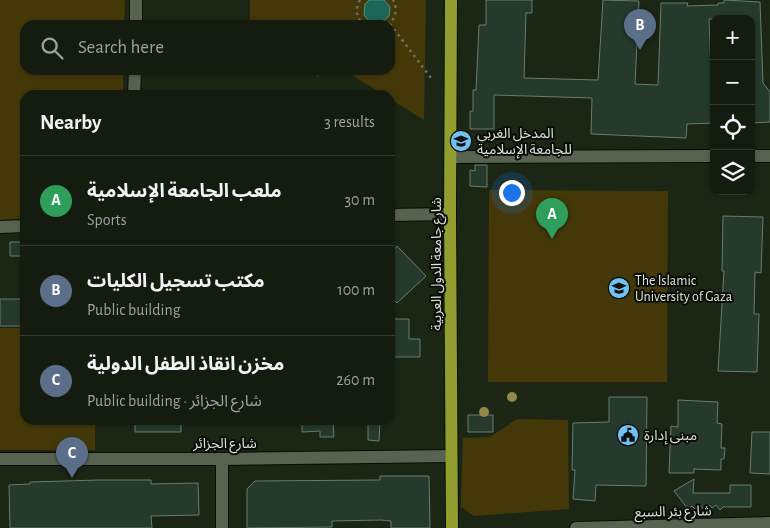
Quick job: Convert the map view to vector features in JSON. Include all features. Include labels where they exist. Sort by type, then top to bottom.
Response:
[{"type":"main road","name":"شارع جامعة الدول العربية","points":[[451,0],[452,528]]},
{"type":"street","points":[[136,0],[136,20]]},
{"type":"street","points":[[134,90],[135,75]]},
{"type":"street","points":[[451,157],[710,156]]},
{"type":"street","points":[[755,156],[770,156]]},
{"type":"street","points":[[395,215],[450,214]]},
{"type":"street","points":[[0,227],[20,226]]},
{"type":"street","name":"شارع الجزائر","points":[[0,459],[451,456]]},
{"type":"street","points":[[222,458],[222,528]]},
{"type":"street","name":"شارع بئر السبع","points":[[576,528],[770,523]]},
{"type":"path","points":[[360,0],[356,8],[360,20]]},
{"type":"path","points":[[392,20],[396,14],[393,0]]},
{"type":"path","points":[[395,32],[431,78]]},
{"type":"shaded area","points":[[0,0],[125,0],[124,20],[20,20],[20,75],[123,75],[123,90],[20,90],[20,219],[0,220]]},
{"type":"shaded area","points":[[250,0],[426,0],[424,120],[395,102],[395,90],[376,90],[352,75],[395,75],[395,20],[250,20]]},
{"type":"shaded area","points":[[489,190],[668,191],[667,382],[488,382]]},
{"type":"shaded area","points":[[0,328],[20,328],[20,425],[95,425],[95,450],[0,450]]},
{"type":"shaded area","points":[[517,419],[568,420],[569,509],[474,516],[461,507],[463,438],[490,437]]},
{"type":"water","points":[[369,0],[384,0],[390,7],[389,16],[384,20],[368,20],[364,15],[365,4]]},
{"type":"building","points":[[486,0],[532,0],[532,13],[526,13],[524,78],[598,80],[603,0],[639,1],[635,84],[658,85],[661,3],[688,3],[687,6],[718,5],[718,3],[724,3],[724,0],[760,2],[763,83],[770,92],[770,122],[755,123],[755,15],[710,15],[710,123],[687,124],[686,138],[591,134],[592,98],[494,95],[494,129],[470,129],[470,111],[473,111],[473,90],[476,90],[479,25],[486,25]]},
{"type":"building","points":[[475,165],[487,165],[487,187],[470,186],[470,170],[475,171]]},
{"type":"building","points":[[723,216],[763,217],[761,273],[755,272],[754,314],[759,314],[757,372],[718,371],[724,271],[722,271]]},
{"type":"building","points":[[10,242],[20,242],[20,256],[10,256]]},
{"type":"building","points":[[397,246],[426,276],[397,303],[395,301],[395,248]]},
{"type":"building","points":[[0,299],[20,299],[20,326],[0,326]]},
{"type":"building","points":[[395,319],[409,319],[409,339],[420,339],[420,357],[395,357]]},
{"type":"building","points":[[609,397],[647,397],[646,486],[596,485],[595,501],[573,499],[575,470],[572,470],[573,423],[609,422]]},
{"type":"building","points":[[678,400],[718,402],[717,423],[722,424],[721,448],[725,448],[724,459],[721,459],[721,470],[694,469],[694,473],[669,473],[671,426],[678,427]]},
{"type":"building","points":[[468,415],[493,415],[493,432],[468,432]]},
{"type":"building","points":[[135,425],[181,425],[181,432],[135,432]]},
{"type":"building","points":[[302,425],[333,425],[334,437],[320,437],[320,431],[302,432]]},
{"type":"building","points":[[368,425],[380,425],[379,441],[368,440]]},
{"type":"building","points":[[752,432],[770,432],[770,474],[750,473]]},
{"type":"building","points":[[380,476],[429,476],[430,528],[391,528],[391,521],[381,520],[332,521],[332,527],[247,528],[247,489],[255,481],[380,480]]},
{"type":"building","points":[[694,479],[693,493],[730,493],[730,485],[751,485],[751,507],[723,507],[720,510],[716,505],[712,508],[709,505],[703,509],[700,505],[695,509],[692,506],[688,509],[674,491]]},
{"type":"building","points":[[151,480],[151,484],[198,483],[199,515],[151,516],[152,528],[10,528],[9,485],[30,484],[30,482]]},
{"type":"place","name":"مكتب تسجيل الكليات","points":[[640,50]]},
{"type":"place","name":"المدخل الغربي للجامعة الإسلامية","points":[[461,141]]},
{"type":"place","name":"ملعب الجامعة الإسلامية","points":[[552,239]]},
{"type":"place","name":"The Islamic University of Gaza","points":[[619,288]]},
{"type":"place","name":"مبنى إدارة","points":[[628,435]]},
{"type":"place","name":"مخزن انقاذ الطفل الدولية","points":[[72,478]]}]
